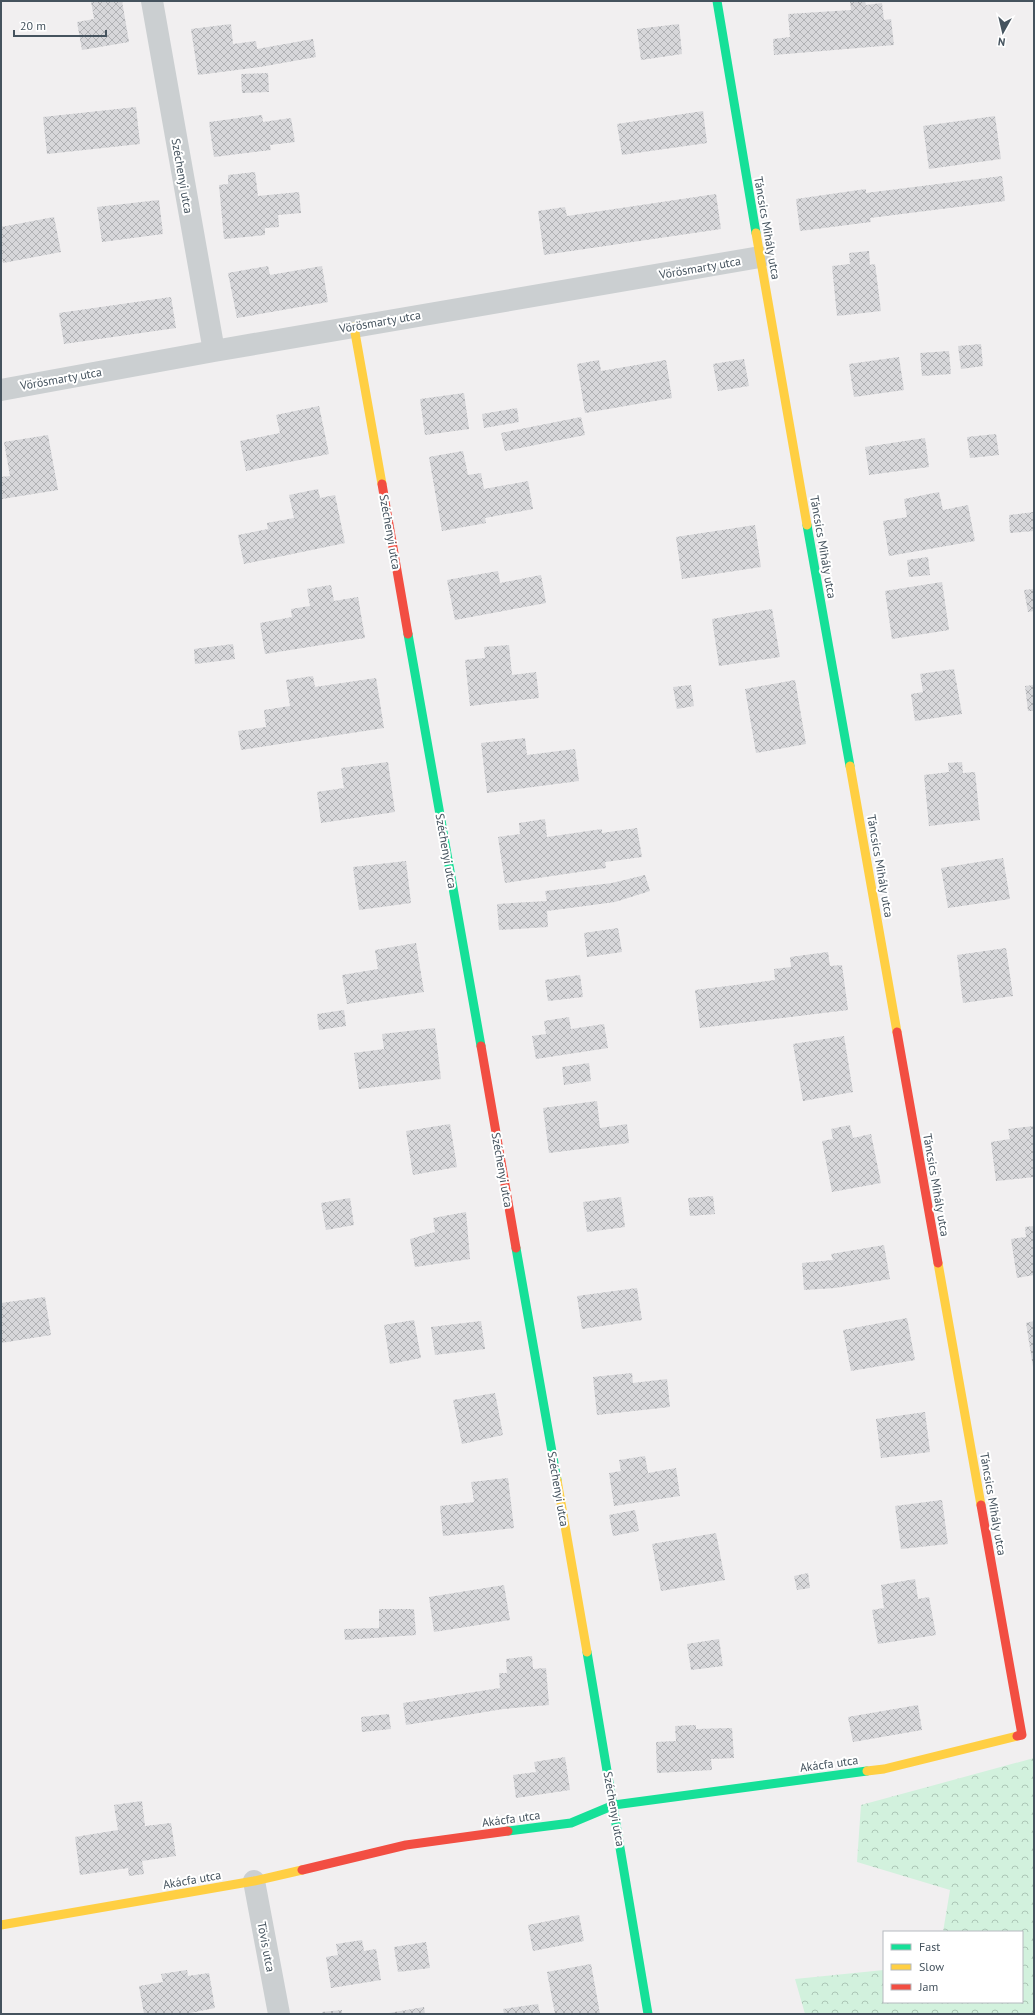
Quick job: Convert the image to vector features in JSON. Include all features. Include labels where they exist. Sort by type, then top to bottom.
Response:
[{"type":"street","name":"Széchenyi utca","points":[[152,1],[214,351]]},
{"type":"street","name":"Táncsics Mihály utca","points":[[717,1],[760,257],[1022,1735]]},
{"type":"street","name":"Vörösmarty utca","points":[[1,390],[214,351],[760,257]]},
{"type":"street","name":"Széchenyi utca","points":[[354,327],[614,1805],[648,2014]]},
{"type":"street","name":"Akácfa utca","points":[[1,1925],[254,1881],[406,1845],[571,1823],[614,1805],[884,1769],[1022,1735]]},
{"type":"street","name":"Tövis utca","points":[[254,1881],[279,2014]]},
{"type":"green space","points":[[1034,1758],[1034,2014],[805,2014],[795,1979],[883,1970],[883,2003],[1023,2003],[1023,1931],[943,1931],[950,1890],[857,1862],[861,1805]]},
{"type":"building","points":[[91,1],[122,1],[129,42],[82,50],[77,22],[94,19]]},
{"type":"building","points":[[850,1],[865,1],[866,5],[882,3],[884,20],[891,19],[894,45],[774,55],[773,39],[790,37],[788,14],[851,10]]},
{"type":"building","points":[[231,24],[233,44],[256,41],[257,49],[313,39],[316,57],[260,67],[198,75],[191,29]]},
{"type":"building","points":[[679,24],[682,54],[641,60],[637,29]]},
{"type":"building","points":[[268,73],[269,92],[242,93],[241,74]]},
{"type":"building","points":[[136,107],[140,144],[47,154],[43,117]]},
{"type":"building","points":[[703,111],[707,143],[622,155],[617,124]]},
{"type":"building","points":[[262,115],[263,122],[291,118],[295,142],[270,145],[271,150],[214,157],[209,122]]},
{"type":"building","points":[[995,116],[1001,159],[929,169],[923,126]]},
{"type":"building","points":[[255,172],[258,196],[299,192],[301,213],[278,215],[279,227],[265,228],[265,235],[224,239],[219,185],[228,184],[228,175]]},
{"type":"building","points":[[1002,176],[1005,201],[870,218],[871,222],[800,231],[796,199],[866,189],[866,193]]},
{"type":"building","points":[[716,194],[721,229],[544,255],[538,211],[565,207],[567,216]]},
{"type":"building","points":[[159,200],[163,234],[102,242],[97,207]]},
{"type":"building","points":[[54,217],[61,252],[3,263],[1,251],[1,227]]},
{"type":"building","points":[[869,251],[870,265],[875,264],[881,311],[837,316],[832,266],[850,264],[849,253]]},
{"type":"building","points":[[268,266],[270,275],[322,266],[328,302],[237,318],[228,273]]},
{"type":"building","points":[[171,297],[176,328],[64,344],[59,313]]},
{"type":"building","points":[[981,344],[983,366],[961,369],[958,346]]},
{"type":"building","points":[[949,351],[951,374],[922,376],[920,353]]},
{"type":"building","points":[[899,357],[904,390],[854,397],[849,364]]},
{"type":"building","points":[[744,359],[749,386],[718,391],[713,364]]},
{"type":"building","points":[[599,360],[601,371],[666,360],[672,398],[585,413],[577,364]]},
{"type":"building","points":[[464,393],[469,429],[425,435],[420,399]]},
{"type":"building","points":[[319,406],[329,454],[246,471],[240,441],[280,433],[276,415]]},
{"type":"building","points":[[517,408],[519,422],[484,428],[482,414]]},
{"type":"building","points":[[581,417],[585,435],[505,451],[501,433]]},
{"type":"building","points":[[996,434],[999,455],[970,458],[967,437]]},
{"type":"building","points":[[48,435],[58,490],[2,499],[1,477],[10,476],[4,442]]},
{"type":"building","points":[[925,438],[929,467],[869,475],[865,447]]},
{"type":"building","points":[[463,451],[468,475],[481,473],[484,489],[528,481],[533,509],[485,518],[486,523],[442,531],[429,457]]},
{"type":"building","points":[[318,489],[320,498],[335,495],[345,543],[244,564],[238,535],[268,529],[267,523],[294,518],[289,495]]},
{"type":"building","points":[[939,492],[943,510],[968,505],[975,541],[889,556],[883,521],[907,517],[904,499]]},
{"type":"building","points":[[1034,512],[1034,531],[1010,533],[1009,515]]},
{"type":"building","points":[[755,525],[761,567],[682,579],[676,537]]},
{"type":"building","points":[[928,557],[930,575],[909,577],[907,560]]},
{"type":"building","points":[[498,571],[500,583],[541,575],[546,603],[455,620],[447,580]]},
{"type":"building","points":[[942,582],[949,630],[892,639],[885,591]]},
{"type":"building","points":[[331,585],[334,601],[358,597],[365,638],[265,654],[260,623],[292,617],[291,609],[310,606],[307,589]]},
{"type":"building","points":[[1034,589],[1034,611],[1028,612],[1024,590]]},
{"type":"building","points":[[772,609],[780,657],[719,666],[712,619]]},
{"type":"building","points":[[233,644],[235,659],[195,664],[194,649]]},
{"type":"building","points":[[509,645],[512,675],[536,672],[539,698],[470,706],[465,660],[485,658],[484,647]]},
{"type":"building","points":[[954,669],[962,714],[915,721],[911,694],[923,692],[920,674]]},
{"type":"building","points":[[313,676],[315,687],[376,678],[384,728],[241,750],[238,731],[266,727],[264,710],[290,706],[286,680]]},
{"type":"building","points":[[795,680],[806,744],[756,753],[745,689]]},
{"type":"building","points":[[691,685],[694,706],[677,709],[673,687]]},
{"type":"building","points":[[1034,685],[1034,711],[1028,711],[1025,686]]},
{"type":"building","points":[[525,738],[527,755],[575,749],[579,781],[487,793],[481,743]]},
{"type":"building","points":[[388,762],[395,812],[321,823],[317,792],[344,788],[341,768]]},
{"type":"building","points":[[962,762],[963,773],[975,772],[980,820],[929,826],[924,775],[949,772],[948,763]]},
{"type":"building","points":[[545,819],[547,837],[602,829],[602,833],[637,828],[642,857],[605,862],[606,868],[505,883],[498,837],[520,834],[519,823]]},
{"type":"building","points":[[1003,858],[1010,899],[948,908],[941,868]]},
{"type":"building","points":[[406,861],[411,903],[359,910],[353,867]]},
{"type":"building","points":[[645,875],[650,891],[615,902],[547,911],[548,927],[499,930],[497,904],[547,901],[545,891],[612,883]]},
{"type":"building","points":[[618,928],[622,952],[587,957],[584,933]]},
{"type":"building","points":[[416,943],[424,992],[347,1004],[342,975],[378,969],[375,950]]},
{"type":"building","points":[[1006,948],[1013,996],[963,1003],[957,955]]},
{"type":"building","points":[[828,952],[830,966],[842,965],[848,1010],[700,1028],[695,990],[775,980],[774,969],[791,967],[790,957]]},
{"type":"building","points":[[580,975],[583,997],[548,1001],[545,980]]},
{"type":"building","points":[[344,1010],[346,1026],[319,1030],[317,1014]]},
{"type":"building","points":[[569,1017],[571,1029],[604,1024],[608,1048],[536,1059],[532,1036],[546,1034],[544,1021]]},
{"type":"building","points":[[435,1028],[441,1079],[359,1089],[354,1053],[384,1049],[382,1034]]},
{"type":"building","points":[[844,1036],[853,1092],[803,1101],[793,1044]]},
{"type":"building","points":[[589,1063],[591,1081],[564,1085],[562,1067]]},
{"type":"building","points":[[597,1101],[600,1128],[627,1124],[629,1143],[549,1153],[543,1108]]},
{"type":"building","points":[[450,1124],[457,1167],[413,1175],[406,1131]]},
{"type":"building","points":[[850,1125],[853,1138],[871,1134],[881,1183],[832,1192],[822,1141],[833,1139],[831,1129]]},
{"type":"building","points":[[1034,1126],[1034,1177],[996,1181],[991,1142],[1010,1139],[1008,1129]]},
{"type":"building","points":[[713,1196],[715,1214],[690,1216],[688,1198]]},
{"type":"building","points":[[621,1197],[625,1227],[587,1232],[583,1202]]},
{"type":"building","points":[[350,1198],[354,1225],[326,1230],[321,1203]]},
{"type":"building","points":[[466,1212],[470,1259],[415,1267],[410,1239],[435,1232],[433,1218]]},
{"type":"building","points":[[1034,1226],[1034,1275],[1017,1278],[1011,1239],[1026,1237],[1025,1227]]},
{"type":"building","points":[[884,1245],[890,1279],[835,1288],[804,1290],[802,1263],[833,1260],[831,1254]]},
{"type":"building","points":[[637,1288],[642,1320],[582,1329],[577,1296]]},
{"type":"building","points":[[45,1297],[51,1335],[1,1343],[1,1303]]},
{"type":"building","points":[[907,1318],[915,1360],[851,1371],[843,1330]]},
{"type":"building","points":[[414,1320],[421,1358],[390,1364],[384,1325]]},
{"type":"building","points":[[481,1321],[485,1349],[435,1355],[431,1327]]},
{"type":"building","points":[[1034,1321],[1034,1367],[1033,1367],[1026,1323]]},
{"type":"building","points":[[632,1373],[633,1383],[667,1379],[670,1407],[597,1415],[593,1377]]},
{"type":"building","points":[[495,1393],[503,1435],[462,1444],[453,1400]]},
{"type":"building","points":[[925,1412],[930,1452],[881,1458],[876,1419]]},
{"type":"building","points":[[645,1456],[648,1473],[676,1468],[680,1496],[614,1506],[609,1473],[621,1471],[619,1460]]},
{"type":"building","points":[[508,1478],[514,1528],[443,1536],[440,1506],[474,1502],[471,1482]]},
{"type":"building","points":[[942,1500],[948,1544],[901,1549],[895,1506]]},
{"type":"building","points":[[635,1510],[639,1531],[613,1536],[609,1515]]},
{"type":"building","points":[[716,1533],[725,1580],[661,1591],[652,1544]]},
{"type":"building","points":[[808,1573],[810,1588],[797,1590],[794,1576]]},
{"type":"building","points":[[915,1579],[918,1599],[929,1597],[936,1635],[878,1644],[872,1610],[884,1608],[881,1585]]},
{"type":"building","points":[[504,1585],[510,1620],[434,1632],[429,1597]]},
{"type":"building","points":[[379,1609],[414,1609],[416,1635],[345,1640],[344,1629],[379,1628]]},
{"type":"building","points":[[719,1639],[723,1666],[691,1670],[687,1644]]},
{"type":"building","points":[[532,1656],[533,1669],[546,1668],[549,1705],[503,1709],[406,1725],[403,1703],[500,1688],[499,1673],[507,1673],[506,1659]]},
{"type":"building","points":[[918,1705],[922,1730],[853,1742],[848,1717]]},
{"type":"building","points":[[389,1714],[391,1729],[362,1732],[361,1717]]},
{"type":"building","points":[[696,1725],[696,1729],[732,1728],[734,1758],[711,1759],[712,1770],[657,1773],[656,1742],[676,1741],[675,1726]]},
{"type":"building","points":[[565,1757],[570,1790],[516,1798],[513,1775],[536,1772],[534,1762]]},
{"type":"building","points":[[142,1801],[145,1826],[171,1823],[176,1856],[142,1861],[144,1874],[129,1876],[128,1868],[80,1875],[75,1837],[118,1830],[114,1805]]},
{"type":"building","points":[[579,1915],[584,1941],[533,1951],[528,1925]]},
{"type":"building","points":[[362,1940],[364,1951],[376,1949],[381,1980],[331,1988],[326,1957],[338,1955],[336,1944]]},
{"type":"building","points":[[426,1942],[430,1968],[398,1972],[394,1947]]},
{"type":"building","points":[[591,1964],[600,2014],[555,2014],[547,1972]]},
{"type":"building","points":[[187,1970],[188,1976],[209,1973],[215,2008],[185,2014],[144,2014],[139,1986],[163,1982],[161,1974]]},
{"type":"building","points":[[538,2004],[540,2014],[504,2014],[503,2009]]},
{"type":"building","points":[[424,2007],[425,2014],[389,2014],[389,2013]]},
{"type":"building","points":[[342,2010],[342,2014],[322,2014],[322,2012]]},
{"type":"traffic: fast","points":[[717,1],[756,233]]},
{"type":"traffic: fast","points":[[807,525],[850,766]]},
{"type":"traffic: fast","points":[[408,634],[481,1046]]},
{"type":"traffic: fast","points":[[516,1248],[557,1480]]},
{"type":"traffic: fast","points":[[587,1652],[648,2014]]},
{"type":"traffic: fast","points":[[508,1831],[571,1823],[614,1805],[867,1771]]},
{"type":"traffic: slow","points":[[756,233],[807,525]]},
{"type":"traffic: slow","points":[[354,327],[382,484]]},
{"type":"traffic: slow","points":[[850,766],[897,1032]]},
{"type":"traffic: slow","points":[[938,1263],[981,1505]]},
{"type":"traffic: slow","points":[[557,1480],[587,1652]]},
{"type":"traffic: slow","points":[[867,1771],[884,1769],[1017,1736]]},
{"type":"traffic: slow","points":[[1,1925],[254,1881],[302,1870]]},
{"type":"traffic: jam","points":[[382,484],[408,634]]},
{"type":"traffic: jam","points":[[897,1032],[938,1263]]},
{"type":"traffic: jam","points":[[481,1046],[516,1248]]},
{"type":"traffic: jam","points":[[981,1505],[1022,1735],[1017,1736]]},
{"type":"traffic: jam","points":[[302,1870],[406,1845],[508,1831]]}]
